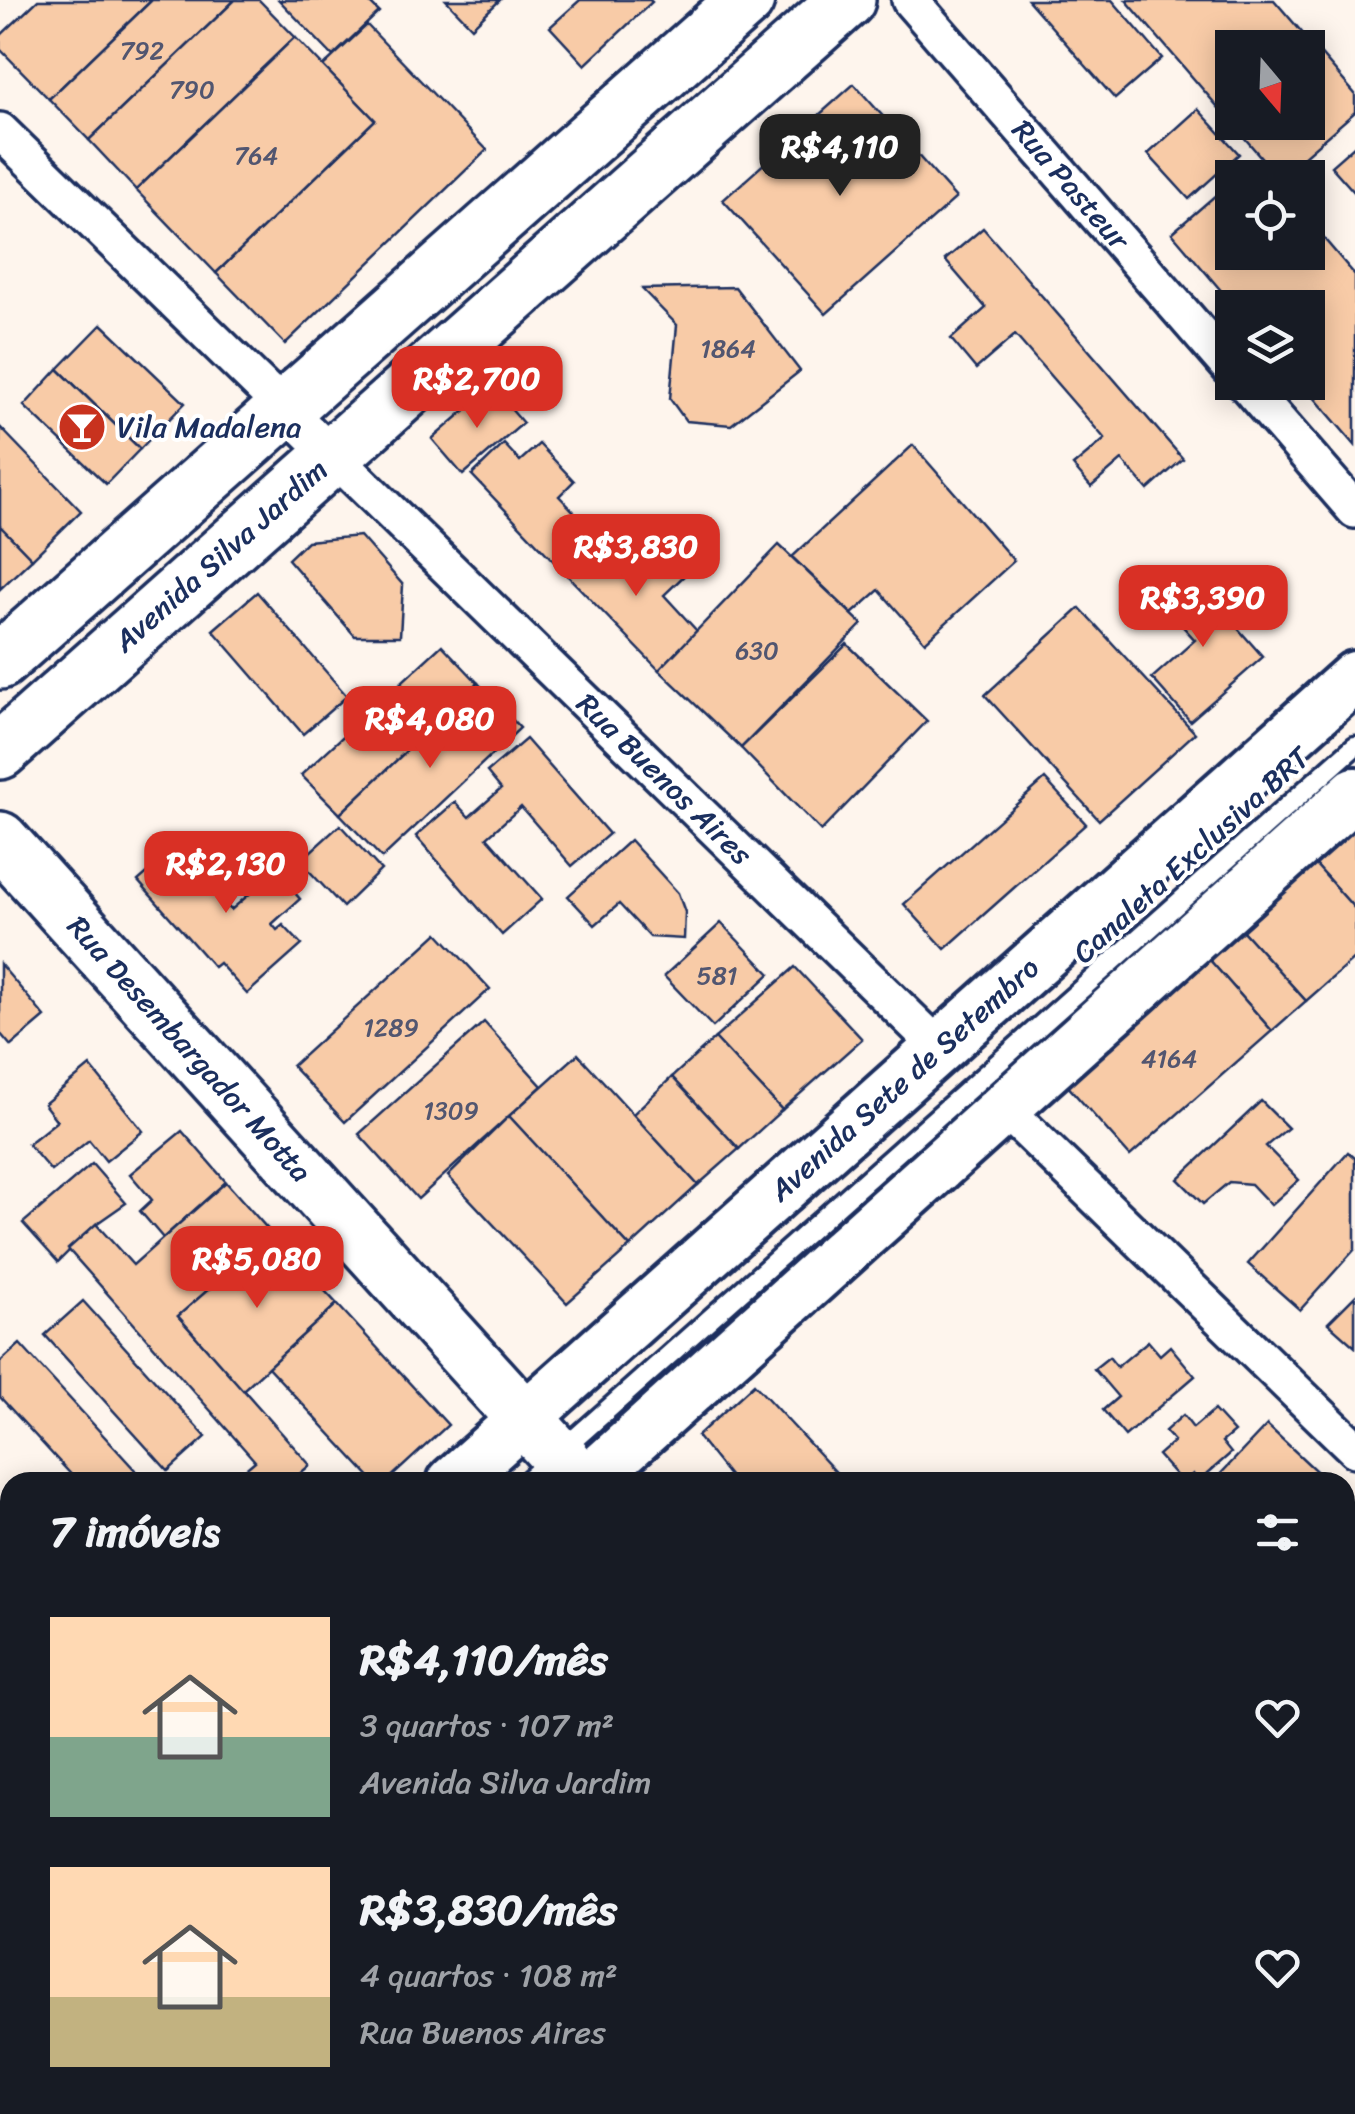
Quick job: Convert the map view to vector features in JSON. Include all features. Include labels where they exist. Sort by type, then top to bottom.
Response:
[{"type":"main road","points":[[0,662],[746,0]]},
{"type":"main road","name":"Avenida Silva Jardim","points":[[0,751],[847,0]]},
{"type":"main road","points":[[460,254],[545,268]]},
{"type":"main road","name":"Avenida Sete de Setembro","points":[[555,1464],[940,1048],[1355,677]]},
{"type":"main road","name":"Avenida Sete de Setembro","points":[[510,1472],[555,1464],[1004,1108],[1289,861],[1355,793]]},
{"type":"main road","name":"Rua Desembargador Motta","points":[[0,840],[555,1464]]},
{"type":"street","name":"Rua Pasteur","points":[[910,0],[1215,350]]},
{"type":"street","name":"Rua Buenos Aires","points":[[0,132],[940,1048]]},
{"type":"street","points":[[1260,400],[1355,510]]},
{"type":"street","points":[[1004,1108],[1355,1449]]},
{"type":"lane","name":"Canaleta Exclusiva BRT","points":[[555,1464],[1355,746]]},
{"type":"building","points":[[38,0],[152,0],[49,99],[0,49],[0,36]]},
{"type":"building","points":[[152,0],[235,0],[89,140],[49,99]]},
{"type":"building","points":[[235,0],[259,0],[295,37],[136,190],[89,140]]},
{"type":"building","points":[[279,0],[367,0],[379,12],[333,56]]},
{"type":"building","points":[[446,0],[500,0],[472,27]]},
{"type":"building","points":[[580,0],[652,2],[585,65],[550,27]]},
{"type":"building","points":[[1028,0],[1112,0],[1162,58],[1115,99]]},
{"type":"building","points":[[1126,0],[1274,0],[1300,30],[1215,30],[1215,104]]},
{"type":"building","points":[[367,25],[487,150],[285,344],[216,273],[375,120],[323,66]]},
{"type":"building","points":[[295,37],[375,120],[216,273],[136,190]]},
{"type":"building","points":[[1325,59],[1355,94],[1355,112],[1325,138]]},
{"type":"building","points":[[854,84],[956,198],[826,314],[723,200]]},
{"type":"building","points":[[1198,109],[1215,128],[1215,140],[1226,140],[1239,154],[1232,160],[1215,160],[1215,176],[1189,199],[1148,154]]},
{"type":"building","points":[[1246,140],[1323,140],[1300,160],[1264,160]]},
{"type":"building","points":[[1355,145],[1355,193],[1331,166]]},
{"type":"building","points":[[1215,196],[1215,270],[1325,270],[1325,240],[1355,275],[1355,445],[1316,400],[1325,400],[1325,290],[1221,290],[1172,233]]},
{"type":"building","points":[[983,228],[1183,459],[1148,490],[1122,460],[1091,487],[1073,466],[1105,439],[1015,335],[976,369],[951,339],[986,308],[945,260]]},
{"type":"building","points":[[735,287],[800,371],[731,425],[686,421],[670,399],[677,325],[642,289]]},
{"type":"building","points":[[102,324],[185,403],[140,449],[58,369]]},
{"type":"building","name":"Vila Madalena","points":[[58,369],[140,449],[106,484],[24,406]]},
{"type":"building","points":[[492,387],[523,423],[463,475],[432,439]]},
{"type":"building","points":[[0,427],[81,511],[32,559],[0,526]]},
{"type":"building","points":[[504,444],[520,461],[539,444],[574,481],[559,496],[599,538],[564,572],[472,475]]},
{"type":"building","points":[[913,445],[1014,561],[925,642],[879,590],[852,614],[792,557]]},
{"type":"building","points":[[0,526],[32,559],[0,589]]},
{"type":"building","points":[[360,536],[403,585],[400,636],[355,636],[288,559],[307,541]]},
{"type":"building","points":[[599,538],[631,573],[660,547],[686,574],[664,595],[697,631],[659,670],[564,572]]},
{"type":"building","points":[[779,545],[862,624],[741,748],[659,670]]},
{"type":"building","points":[[1189,573],[1263,657],[1190,721],[1152,678],[1195,640],[1159,600]]},
{"type":"building","points":[[257,592],[347,696],[303,734],[213,630]]},
{"type":"building","points":[[1080,608],[1195,733],[1099,820],[985,695]]},
{"type":"building","points":[[847,644],[927,721],[821,831],[741,748]]},
{"type":"building","points":[[442,645],[478,683],[340,814],[301,775]]},
{"type":"building","points":[[478,683],[520,728],[382,858],[340,814]]},
{"type":"building","points":[[526,739],[609,834],[572,866],[521,807],[487,837],[542,899],[502,935],[416,836],[455,802],[469,817],[501,789],[487,772]]},
{"type":"building","points":[[1045,779],[1086,824],[945,949],[904,904]]},
{"type":"building","points":[[340,825],[381,870],[343,907],[300,861]]},
{"type":"building","points":[[1355,828],[1355,909],[1315,864]]},
{"type":"building","points":[[630,840],[678,893],[685,912],[684,939],[650,937],[619,904],[595,925],[568,896]]},
{"type":"building","points":[[237,841],[248,853],[210,887],[231,910],[276,871],[300,899],[272,924],[277,930],[283,925],[302,945],[247,994],[219,963],[214,967],[138,881],[177,847],[200,874]]},
{"type":"building","points":[[1315,864],[1355,909],[1355,958],[1306,1001],[1241,929]]},
{"type":"building","points":[[721,923],[770,974],[713,1027],[664,976]]},
{"type":"building","points":[[1241,929],[1306,1001],[1272,1031],[1208,958]]},
{"type":"building","points":[[438,933],[490,989],[345,1122],[292,1066]]},
{"type":"building","points":[[1208,958],[1272,1031],[1130,1156],[1066,1084]]},
{"type":"building","points":[[0,964],[45,1017],[11,1046],[0,1033]]},
{"type":"building","points":[[795,967],[862,1039],[782,1110],[715,1038]]},
{"type":"building","points":[[484,1022],[542,1086],[418,1199],[359,1134]]},
{"type":"building","points":[[715,1038],[782,1110],[739,1149],[672,1077]]},
{"type":"building","points":[[578,1054],[698,1185],[630,1247],[509,1116]]},
{"type":"building","points":[[90,1066],[143,1131],[106,1161],[89,1140],[51,1171],[28,1144],[57,1121],[44,1104]]},
{"type":"building","points":[[672,1077],[739,1149],[698,1185],[633,1114]]},
{"type":"building","points":[[1261,1101],[1288,1128],[1266,1146],[1299,1180],[1271,1205],[1251,1184],[1229,1182],[1203,1204],[1178,1179]]},
{"type":"building","points":[[509,1116],[630,1247],[567,1303],[448,1176]]},
{"type":"building","points":[[182,1131],[226,1182],[163,1238],[140,1211],[152,1200],[130,1174]]},
{"type":"building","points":[[1348,1152],[1355,1158],[1355,1249],[1300,1310],[1248,1264]]},
{"type":"building","points":[[92,1164],[126,1203],[96,1224],[58,1262],[23,1223]]},
{"type":"building","points":[[226,1182],[272,1234],[178,1316],[310,1465],[302,1472],[242,1472],[255,1461],[68,1249],[96,1224],[133,1265]]},
{"type":"building","points":[[272,1234],[337,1304],[243,1390],[178,1316]]},
{"type":"building","points":[[1355,1296],[1355,1347],[1328,1323]]},
{"type":"building","points":[[83,1301],[206,1437],[168,1471],[45,1335]]},
{"type":"building","points":[[337,1304],[448,1425],[397,1472],[366,1472],[268,1367]]},
{"type":"building","points":[[1148,1341],[1160,1355],[1170,1346],[1195,1376],[1125,1436],[1103,1410],[1118,1397],[1094,1369],[1109,1357],[1117,1367]]},
{"type":"building","points":[[20,1344],[137,1472],[69,1472],[0,1397],[0,1362]]},
{"type":"building","points":[[754,1384],[836,1472],[726,1472],[697,1436]]},
{"type":"building","points":[[1214,1410],[1234,1432],[1222,1442],[1231,1453],[1209,1472],[1173,1472],[1158,1455],[1174,1441],[1165,1431],[1183,1415],[1193,1428]]},
{"type":"building","points":[[1267,1425],[1317,1472],[1222,1472]]},
{"type":"place","name":"Vila Madalena","points":[[82,427]]}]
